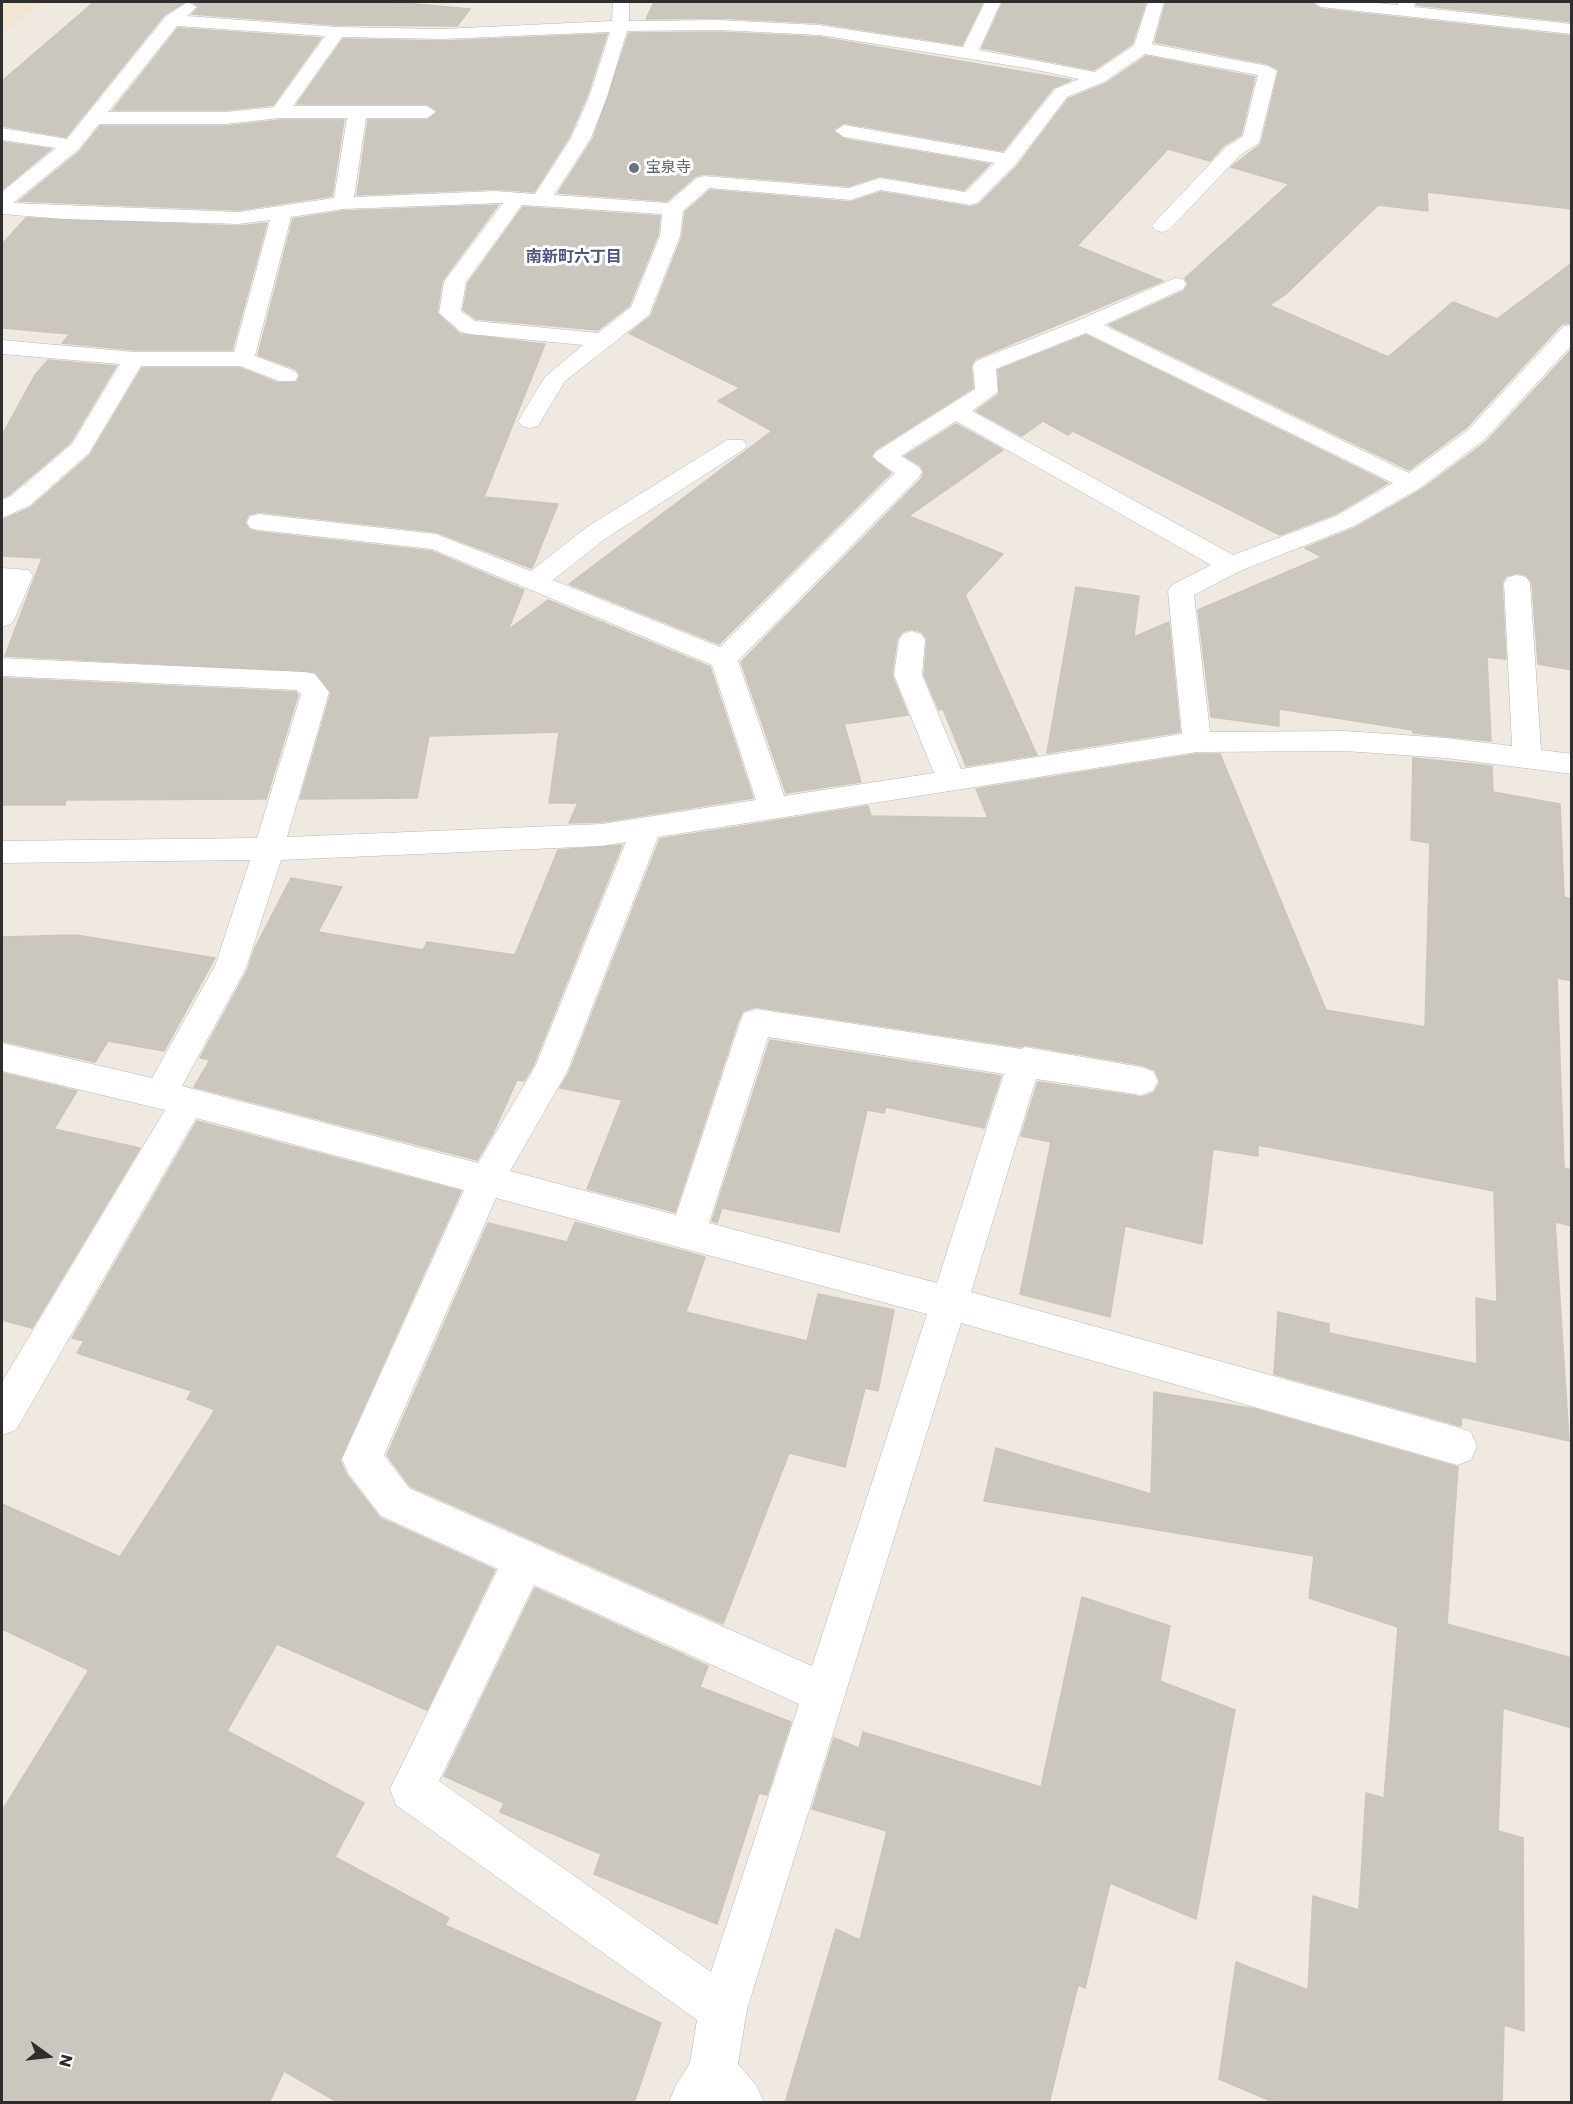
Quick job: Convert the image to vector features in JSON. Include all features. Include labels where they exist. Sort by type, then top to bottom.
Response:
[{"type":"street","points":[[2,202],[72,144],[172,20],[196,2]]},
{"type":"street","points":[[541,200],[581,138],[598,98],[620,26],[621,2]]},
{"type":"street","points":[[969,53],[993,2]]},
{"type":"street","points":[[530,421],[556,377],[641,310],[670,236],[673,209],[704,182],[851,194],[880,184],[970,199],[1009,160],[1061,93],[1098,78],[1142,48],[1156,2]]},
{"type":"street","points":[[1321,2],[1407,6],[1572,29]]},
{"type":"street","points":[[172,20],[337,32],[442,34],[620,26],[719,25],[819,30],[969,53],[1098,78]]},
{"type":"street","points":[[280,112],[337,32]]},
{"type":"street","points":[[1142,48],[1268,71],[1252,139],[1233,151],[1161,226]]},
{"type":"street","points":[[93,118],[226,118],[280,112],[357,114],[427,112]]},
{"type":"street","points":[[343,203],[357,114]]},
{"type":"street","points":[[844,131],[1009,160]]},
{"type":"street","points":[[2,134],[72,144]]},
{"type":"street","points":[[2,208],[63,213],[238,218],[343,203],[495,197],[673,209]]},
{"type":"street","points":[[517,198],[455,282],[450,313],[469,327],[603,340]]},
{"type":"street","points":[[243,359],[282,213]]},
{"type":"street","points":[[724,659],[909,472],[885,456],[987,392],[984,366],[1087,325],[1175,284]]},
{"type":"street","points":[[1087,325],[1411,483]]},
{"type":"street","points":[[1197,742],[1181,591],[1231,565],[1345,521],[1411,483],[1476,435],[1572,331]]},
{"type":"street","points":[[2,347],[134,359],[243,359],[287,376]]},
{"type":"street","points":[[11,505],[81,448],[134,359]]},
{"type":"street","points":[[955,411],[1231,565]]},
{"type":"street","points":[[534,582],[596,533],[735,445]]},
{"type":"street","points":[[259,522],[436,542],[724,659],[773,807]]},
{"type":"street","points":[[2,576],[20,576],[2,618]]},
{"type":"street","points":[[1517,583],[1527,759]]},
{"type":"street","points":[[912,640],[908,675],[951,780]]},
{"type":"street","points":[[2,667],[304,681],[315,692],[269,849],[230,968],[174,1098],[2,1417]]},
{"type":"street","points":[[2,852],[269,849],[602,836],[773,807],[1197,742],[1345,741],[1446,748],[1572,764]]},
{"type":"street","points":[[647,828],[550,1072],[486,1181],[362,1459],[395,1502],[825,1695]]},
{"type":"street","points":[[688,1234],[756,1022],[1024,1061],[1141,1081]]},
{"type":"street","points":[[2,1057],[174,1098],[688,1234],[949,1304],[1457,1446]]},
{"type":"street","points":[[715,2092],[723,2009],[825,1695],[1024,1061]]},
{"type":"street","points":[[525,1559],[412,1789],[723,2009]]},
{"type":"path","points":[[11,505],[174,512],[259,522]]},
{"type":"shaded area","points":[[2,2],[43,2],[2,34]]},
{"type":"building","points":[[94,2],[185,2],[164,15],[66,137],[2,126],[2,81]]},
{"type":"building","points":[[192,2],[394,2],[470,9],[457,26],[337,25],[192,14],[199,7]]},
{"type":"building","points":[[654,2],[983,2],[962,45],[819,23],[719,18],[646,19]]},
{"type":"building","points":[[1003,2],[1146,2],[1132,44],[1094,70],[982,48]]},
{"type":"building","points":[[1166,2],[1311,2],[1321,9],[1572,36],[1572,209],[1427,192],[1428,211],[1378,205],[1286,294],[1269,305],[1388,357],[1453,302],[1497,319],[1572,263],[1572,323],[1562,324],[1466,428],[1409,470],[1109,325],[1184,291],[1188,285],[1185,278],[1289,184],[1231,167],[1261,144],[1279,70],[1268,64],[1155,42]]},
{"type":"building","points":[[1416,2],[1572,2],[1572,22],[1417,5]]},
{"type":"building","points":[[178,28],[321,38],[273,105],[226,110],[113,110]]},
{"type":"building","points":[[719,32],[819,37],[1071,80],[1053,88],[1003,151],[844,123],[833,130],[844,139],[990,164],[964,190],[880,176],[849,186],[704,174],[696,176],[667,201],[558,193],[593,139],[629,33]]},
{"type":"building","points":[[607,34],[587,96],[569,137],[534,192],[495,189],[357,195],[368,120],[427,120],[438,111],[427,104],[297,104],[343,39],[442,41]]},
{"type":"building","points":[[1146,56],[1255,77],[1241,135],[1224,145],[1210,161],[1168,149],[1077,246],[1163,281],[975,359],[971,366],[973,388],[875,450],[871,457],[891,473],[719,644],[569,584],[772,431],[718,401],[740,388],[629,333],[651,316],[682,237],[685,212],[710,190],[851,202],[881,192],[970,207],[978,205],[1018,165],[1068,99],[1105,84]]},
{"type":"building","points":[[280,120],[344,120],[332,196],[239,210],[19,201],[80,151],[100,126],[226,126]]},
{"type":"building","points":[[2,142],[51,149],[2,190]]},
{"type":"building","points":[[498,205],[442,281],[437,313],[460,334],[545,344],[484,497],[558,504],[533,566],[531,568],[436,532],[259,512],[248,515],[245,523],[250,530],[259,532],[431,551],[524,590],[508,630],[548,600],[710,667],[753,798],[602,822],[569,823],[578,803],[549,803],[559,732],[429,736],[417,798],[300,799],[331,693],[315,672],[5,656],[42,558],[2,556],[2,520],[30,508],[90,455],[142,368],[240,368],[278,383],[297,382],[300,375],[296,369],[258,355],[293,219],[343,211]]},
{"type":"building","points":[[523,207],[660,216],[658,235],[629,306],[598,330],[476,319],[463,310],[468,283]]},
{"type":"building","points":[[26,218],[239,226],[267,223],[232,350],[134,350],[62,343],[70,334],[2,328],[2,244]]},
{"type":"building","points":[[1086,335],[1388,483],[1335,514],[1280,535],[1073,431],[1068,435],[1043,421],[1022,436],[976,411],[999,394],[998,370]]},
{"type":"building","points":[[1572,349],[1572,670],[1538,664],[1532,583],[1526,575],[1517,573],[1506,576],[1502,583],[1506,659],[1487,657],[1491,741],[1413,733],[1413,730],[1279,709],[1279,726],[1211,717],[1198,610],[1322,557],[1305,548],[1355,528],[1421,490],[1486,442]]},
{"type":"building","points":[[48,360],[116,366],[70,443],[10,494],[2,498],[2,435],[35,375]]},
{"type":"building","points":[[956,424],[1003,450],[909,516],[1003,554],[965,595],[1037,755],[966,766],[943,709],[939,710],[924,675],[927,639],[922,632],[911,629],[902,632],[897,639],[892,675],[908,715],[844,724],[861,782],[786,793],[741,662],[921,479],[924,473],[921,466],[905,456]]},
{"type":"building","points":[[1076,587],[1139,596],[1134,637],[1169,622],[1180,732],[1047,753]]},
{"type":"building","points":[[2,678],[296,692],[298,695],[266,799],[66,800],[65,805],[2,805]]},
{"type":"building","points":[[1197,754],[1220,754],[1326,1010],[1425,1027],[1430,843],[1411,840],[1413,758],[1492,766],[1493,792],[1560,804],[1564,897],[1572,899],[1572,981],[1557,978],[1564,1168],[1572,1170],[1572,1226],[1555,1222],[1569,1441],[1462,1417],[1461,1426],[1274,1374],[1278,1312],[1329,1324],[1329,1333],[1477,1364],[1476,1298],[1497,1302],[1494,1191],[1258,1145],[1258,1156],[1213,1149],[1202,1244],[1125,1226],[1110,1317],[1020,1294],[1051,1142],[1021,1136],[1038,1082],[1142,1097],[1154,1093],[1160,1082],[1155,1070],[1142,1065],[1025,1045],[1021,1047],[755,1007],[743,1011],[738,1021],[675,1212],[587,1189],[622,1100],[560,1088],[569,1073],[660,839],[868,806],[871,816],[988,818],[976,789]]},
{"type":"building","points":[[622,845],[533,1066],[524,1081],[517,1080],[493,1133],[477,1160],[194,1087],[210,1060],[200,1058],[248,969],[255,948],[291,878],[342,887],[318,932],[423,950],[427,942],[515,955],[558,850]]},
{"type":"building","points":[[76,935],[215,958],[164,1051],[108,1041],[95,1062],[2,1041],[2,937]]},
{"type":"building","points":[[770,1040],[1001,1076],[984,1128],[886,1107],[884,1113],[867,1110],[839,1232],[722,1208],[717,1223],[712,1221]]},
{"type":"building","points":[[2,1073],[77,1091],[54,1129],[140,1148],[32,1328],[2,1320]]},
{"type":"building","points":[[197,1121],[461,1191],[340,1460],[346,1474],[380,1518],[495,1570],[427,1710],[277,1644],[227,1731],[364,1803],[335,1857],[449,1918],[445,1925],[661,2023],[634,2103],[339,2103],[284,2071],[269,2103],[2,2103],[2,1811],[89,1670],[2,1629],[2,1504],[120,1557],[215,1410],[187,1399],[192,1391],[77,1353],[84,1341],[72,1338]]},
{"type":"building","points":[[575,1222],[705,1257],[686,1312],[807,1341],[818,1294],[894,1310],[878,1391],[865,1388],[845,1467],[789,1453],[723,1624],[410,1486],[387,1455],[488,1223],[567,1242]]},
{"type":"building","points":[[1154,1392],[1255,1409],[1458,1467],[1447,1624],[1572,1658],[1572,1728],[1503,1708],[1498,1831],[1523,1838],[1524,2031],[1504,2025],[1502,2103],[1276,2103],[1219,2079],[1236,1962],[1308,1990],[1313,1896],[1359,1910],[1366,1793],[1384,1798],[1398,1627],[1309,1598],[1314,1556],[984,1501],[996,1448],[1151,1494]]},
{"type":"building","points":[[535,1588],[708,1666],[700,1687],[791,1722],[767,1795],[759,1793],[717,1924],[594,1874],[601,1854],[500,1812],[504,1803],[444,1776]]},
{"type":"building","points":[[1082,1597],[1170,1626],[1160,1681],[1235,1710],[1196,1919],[1110,1883],[1085,1988],[1078,1985],[1049,2103],[785,2103],[836,1929],[860,1940],[887,1831],[812,1809],[834,1738],[859,1748],[863,1732],[1041,1787]]},
{"type":"place","name":"宝泉寺","points":[[634,168]]},
{"type":"district","name":"南新町六丁目","points":[[574,258]]}]
